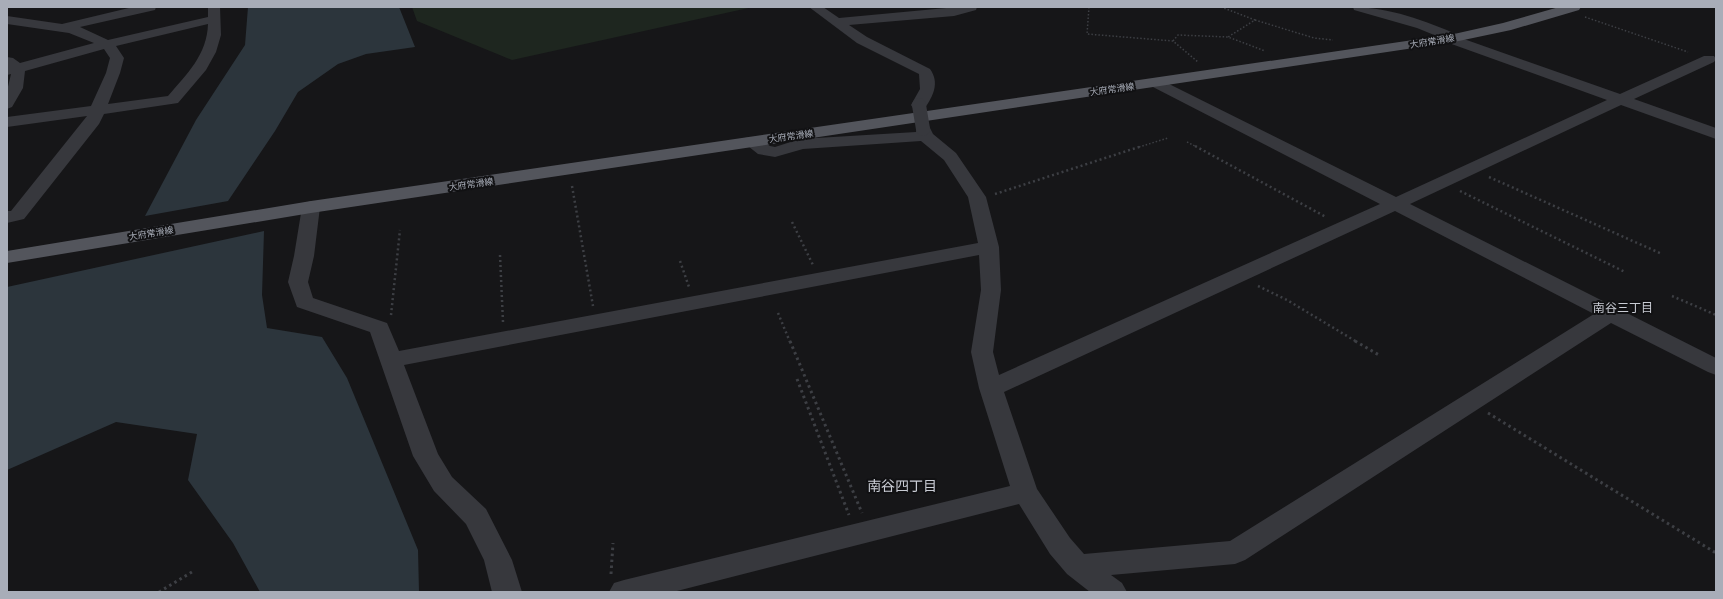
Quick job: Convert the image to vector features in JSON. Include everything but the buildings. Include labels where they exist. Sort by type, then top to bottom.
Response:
[{"type":"main road","name":"大府常滑線","points":[[7,257],[311,207],[1453,39],[1506,27],[1568,8]]},
{"type":"street","points":[[64,27],[148,7]]},
{"type":"street","points":[[815,7],[862,40],[925,72],[929,81],[927,93],[919,105],[924,132],[950,157],[978,197],[989,247],[991,290],[982,352],[991,388],[1025,492],[1060,546],[1077,566],[1112,592]]},
{"type":"street","points":[[835,22],[954,12],[971,7]]},
{"type":"street","points":[[1359,7],[1422,25],[1453,39],[1716,134]]},
{"type":"street","points":[[7,104],[17,90],[11,67],[107,44],[214,13],[212,45],[205,61],[173,100],[7,122]]},
{"type":"street","points":[[7,20],[64,27],[107,44],[117,58],[113,73],[93,121],[17,215],[7,217]]},
{"type":"street","points":[[991,388],[1344,228],[1709,59]]},
{"type":"street","points":[[1156,83],[1716,367]]},
{"type":"street","points":[[751,142],[763,151],[782,153],[800,144],[924,132]]},
{"type":"street","points":[[311,207],[304,256],[298,282],[304,302],[379,328],[426,456],[443,484],[476,517],[498,560],[507,592]]},
{"type":"street","points":[[392,360],[989,247]]},
{"type":"street","points":[[1077,566],[1235,552],[1472,403],[1611,313]]},
{"type":"street","points":[[618,585],[863,532],[1025,492]]},
{"type":"path","points":[[1089,7],[1087,34],[1173,41],[1199,62]]},
{"type":"path","points":[[1221,7],[1255,20],[1322,40],[1337,40]]},
{"type":"path","points":[[1568,8],[1709,59]]},
{"type":"path","points":[[1228,37],[1255,20]]},
{"type":"path","points":[[1173,41],[1178,35],[1228,37],[1263,50],[1275,65]]},
{"type":"path","points":[[978,197],[986,196],[1168,138]]},
{"type":"path","points":[[1187,142],[1344,228]]},
{"type":"path","points":[[1471,169],[1662,254]]},
{"type":"path","points":[[1442,183],[1625,272]]},
{"type":"path","points":[[572,186],[596,321]]},
{"type":"path","points":[[792,222],[820,279]]},
{"type":"path","points":[[379,328],[390,317],[400,230]]},
{"type":"path","points":[[500,255],[504,339]]},
{"type":"path","points":[[680,260],[694,303]]},
{"type":"path","points":[[1238,276],[1287,300],[1379,356]]},
{"type":"path","points":[[1672,296],[1716,315]]},
{"type":"path","points":[[778,313],[863,532]]},
{"type":"path","points":[[797,379],[863,532]]},
{"type":"path","points":[[1472,403],[1716,554]]},
{"type":"path","points":[[613,543],[618,585]]},
{"type":"path","points":[[159,592],[192,572]]},
{"type":"shaded area","points":[[248,7],[399,7],[415,47],[366,54],[338,64],[298,92],[275,131],[228,201],[145,216],[196,120],[245,45]]},
{"type":"shaded area","points":[[412,7],[753,7],[512,60],[417,21]]},
{"type":"shaded area","points":[[264,231],[262,295],[267,328],[322,337],[347,378],[418,550],[419,592],[260,592],[233,543],[188,480],[197,434],[116,422],[7,470],[7,287]]},
{"type":"district","name":"南谷三丁目","points":[[1623,307]]},
{"type":"district","name":"南谷四丁目","points":[[902,486]]}]
